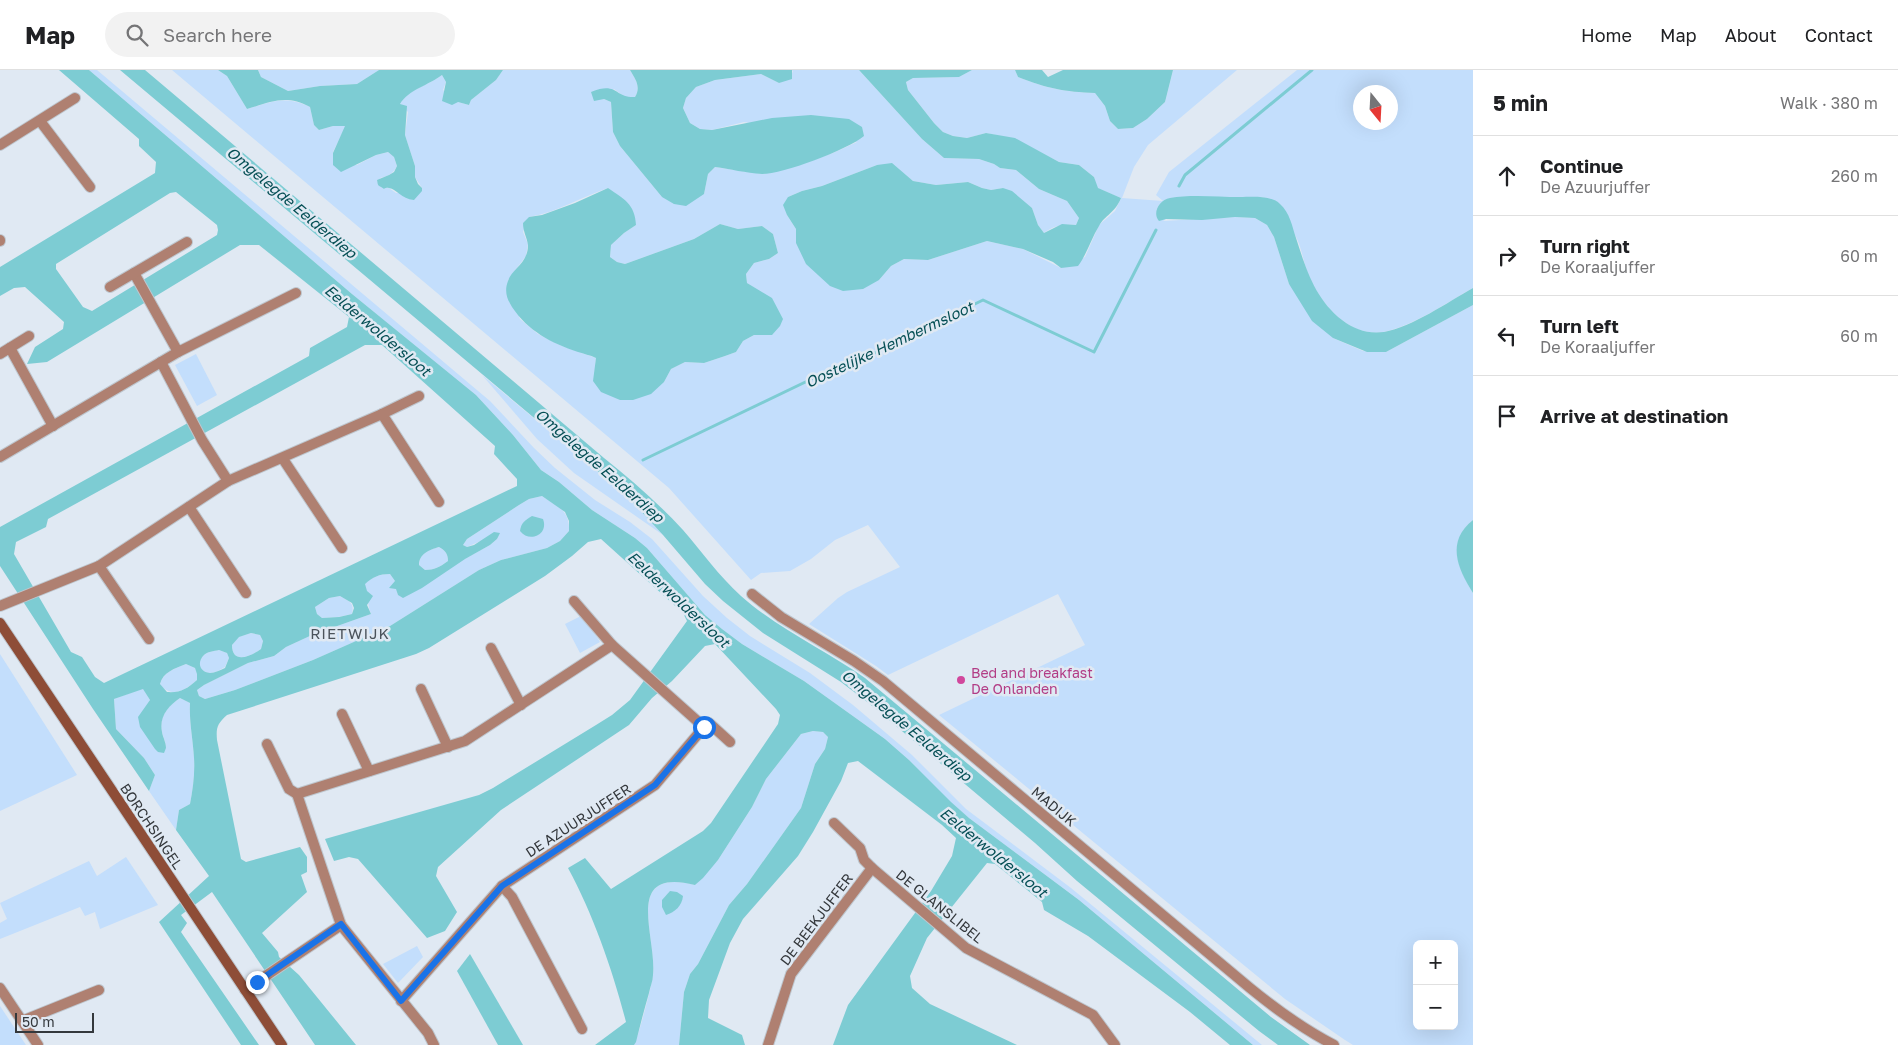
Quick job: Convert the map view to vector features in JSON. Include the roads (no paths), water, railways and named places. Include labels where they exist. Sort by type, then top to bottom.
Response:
[{"type":"main road","name":"BORCHSINGEL","points":[[0,623],[282,1045]]},
{"type":"street","points":[[0,145],[75,98]]},
{"type":"street","points":[[40,121],[90,187]]},
{"type":"street","points":[[110,287],[136,277],[187,242]]},
{"type":"street","points":[[136,277],[178,352]]},
{"type":"street","points":[[0,457],[178,352],[296,294]]},
{"type":"street","points":[[0,354],[28,336]]},
{"type":"street","points":[[10,348],[53,426]]},
{"type":"street","points":[[161,362],[202,440],[228,481]]},
{"type":"street","points":[[0,606],[40,588],[99,566],[228,481],[282,459],[419,396]]},
{"type":"street","points":[[382,414],[439,502]]},
{"type":"street","points":[[282,459],[342,548]]},
{"type":"street","points":[[189,507],[246,593]]},
{"type":"street","points":[[99,566],[149,639]]},
{"type":"street","name":"MADIJK","points":[[752,594],[780,617],[883,681],[1250,988],[1294,1022],[1334,1045]]},
{"type":"street","points":[[574,601],[612,646],[704,727],[708,722],[730,742]]},
{"type":"street","points":[[267,744],[289,790],[297,794],[465,741],[612,646]]},
{"type":"street","points":[[491,648],[521,705]]},
{"type":"street","points":[[421,689],[448,747]]},
{"type":"street","points":[[342,714],[369,771]]},
{"type":"street","name":"DE AZUURJUFFER","points":[[401,1001],[502,886],[655,785],[704,727]]},
{"type":"street","points":[[297,794],[341,924],[428,1033],[434,1045]]},
{"type":"street","name":"DE GLANSLIBEL","points":[[834,823],[860,848],[864,860],[872,868],[966,948],[1093,1015],[1114,1045]]},
{"type":"street","name":"DE BEEKJUFFER","points":[[768,1045],[791,974],[872,868]]},
{"type":"street","points":[[502,886],[512,897],[582,1029]]},
{"type":"street","points":[[245,990],[341,924]]},
{"type":"street","points":[[0,988],[38,1045]]},
{"type":"street","points":[[22,1021],[98,990]]},
{"type":"water","name":"Eelderwoldersloot","points":[[59,70],[89,70],[352,294],[476,395],[513,435],[541,470],[559,482],[592,510],[647,548],[705,615],[742,644],[804,681],[885,739],[969,818],[1079,900],[1253,1045],[1230,1045],[1190,1012],[1088,936],[1044,910],[1042,902],[995,864],[987,863],[927,938],[910,976],[912,988],[930,1004],[1017,1045],[833,1045],[848,1005],[931,891],[952,856],[956,838],[942,825],[858,761],[848,763],[841,781],[798,856],[743,919],[730,943],[709,1000],[708,1018],[742,1035],[745,1045],[679,1045],[684,992],[690,974],[698,964],[729,905],[747,884],[801,808],[815,764],[825,749],[828,737],[823,732],[813,731],[801,734],[766,779],[752,807],[718,860],[703,878],[695,885],[672,882],[658,886],[651,895],[648,909],[653,977],[636,1042],[634,1045],[595,1045],[626,1022],[602,943],[586,904],[568,868],[585,858],[611,889],[703,831],[711,823],[778,724],[780,715],[776,709],[715,644],[705,646],[672,681],[652,698],[629,725],[501,810],[438,867],[436,876],[457,912],[445,931],[427,938],[358,859],[349,857],[334,861],[325,839],[479,795],[612,715],[630,700],[687,621],[683,613],[601,539],[588,542],[545,576],[429,648],[416,654],[227,715],[221,721],[217,729],[217,740],[241,859],[246,862],[300,847],[307,857],[307,872],[301,875],[307,892],[262,933],[278,952],[279,957],[299,975],[356,1045],[315,1045],[212,892],[181,915],[187,923],[181,932],[259,1045],[241,1045],[159,922],[209,876],[176,830],[179,810],[190,804],[194,781],[190,703],[180,698],[165,712],[161,727],[166,746],[164,753],[158,752],[155,749],[140,727],[138,717],[150,700],[143,689],[114,699],[116,729],[144,758],[155,775],[149,791],[0,566],[0,527],[309,356],[310,348],[347,327],[349,317],[259,245],[240,245],[47,362],[27,364],[35,347],[63,329],[64,322],[25,287],[14,288],[0,296],[0,267],[155,173],[156,162],[139,146],[139,139]],"holes":[[[176,192],[217,225],[217,235],[92,311],[83,307],[56,269],[56,264],[170,193]],[[365,345],[382,345],[495,446],[494,454],[517,479],[517,486],[104,683],[95,677],[82,657],[71,652],[14,554],[16,542],[46,527],[48,519]],[[542,496],[565,512],[569,521],[569,531],[560,541],[547,548],[501,560],[479,570],[390,626],[313,660],[235,690],[205,699],[199,696],[197,690],[204,685],[248,663],[274,656],[286,647],[312,635],[371,614],[367,605],[373,596],[367,591],[365,584],[376,576],[390,574],[395,581],[389,588],[396,589],[398,595],[403,598],[422,588],[465,559],[490,545],[497,539],[500,533],[494,532],[474,545],[467,547],[463,545],[467,539],[529,499]],[[441,548],[447,554],[448,561],[437,568],[425,570],[419,565],[419,561],[425,553]],[[340,596],[352,603],[354,608],[352,614],[322,618],[317,614],[315,607],[329,598]],[[251,633],[260,635],[263,641],[261,649],[243,657],[235,655],[232,645],[239,637]],[[219,650],[227,653],[229,658],[225,668],[210,673],[203,671],[200,661],[209,652]],[[186,664],[195,668],[197,680],[183,690],[167,692],[160,684],[161,680],[170,671]]]},
{"type":"water","name":"Omgelegde Eelderdiep","points":[[120,70],[145,70],[635,484],[683,530],[718,572],[755,608],[865,678],[1271,1017],[1310,1045],[1278,1045],[1259,1031],[1077,881],[1035,843],[871,705],[841,682],[763,633],[723,601],[705,584],[626,495]]},
{"type":"water","points":[[218,70],[258,70],[261,77],[288,91],[320,86],[357,84],[379,70],[503,70],[496,80],[471,100],[469,105],[458,102],[452,105],[442,101],[446,82],[442,75],[413,91],[400,104],[407,106],[405,135],[415,166],[415,177],[422,188],[422,191],[414,200],[406,198],[392,189],[384,189],[378,185],[377,180],[394,172],[397,166],[394,157],[388,152],[376,155],[341,172],[333,165],[333,153],[345,126],[333,126],[319,130],[314,125],[310,107],[293,101],[278,100],[247,109],[227,76]]},
{"type":"water","points":[[630,70],[792,70],[792,79],[779,83],[761,74],[715,80],[696,87],[686,98],[683,108],[690,123],[700,129],[712,130],[772,118],[811,115],[849,119],[862,127],[864,136],[856,142],[830,154],[799,166],[772,173],[762,174],[715,167],[708,174],[704,194],[686,206],[674,204],[662,197],[620,146],[613,132],[611,102],[604,99],[594,101],[591,92],[606,88],[628,97],[635,97],[638,87]]},
{"type":"water","points":[[859,70],[972,70],[959,77],[913,78],[906,82],[908,90],[943,132],[967,138],[986,133],[1015,138],[1059,162],[1079,165],[1094,177],[1098,188],[1121,198],[1116,207],[1099,226],[1078,266],[1061,268],[1053,262],[1023,249],[987,241],[928,260],[904,259],[891,266],[879,280],[863,289],[843,291],[830,286],[806,264],[796,243],[796,229],[783,205],[788,197],[802,191],[822,186],[877,165],[892,163],[913,181],[936,185],[968,182],[991,190],[1003,188],[1012,191],[1032,208],[1038,225],[1044,233],[1062,224],[1076,225],[1079,218],[1067,201],[1039,189],[1016,170],[1000,168],[979,159],[944,158],[922,139]]},
{"type":"water","points":[[1015,70],[1042,70],[1048,77],[1063,70],[1173,70],[1165,102],[1147,119],[1133,128],[1118,129],[1110,121],[1105,106],[1095,93],[1074,92],[1047,87],[1018,77]]},
{"type":"water","points":[[608,188],[628,203],[633,212],[636,225],[611,245],[610,257],[617,262],[625,264],[694,239],[720,224],[738,229],[762,226],[773,234],[778,253],[769,259],[754,263],[746,274],[747,283],[772,298],[783,319],[780,326],[772,335],[754,335],[743,341],[736,352],[704,363],[685,362],[671,369],[664,382],[651,394],[633,400],[620,400],[601,392],[593,381],[596,358],[559,345],[525,323],[507,298],[506,288],[510,276],[523,261],[527,251],[528,245],[523,223],[529,217],[542,215],[575,203]]},
{"type":"water","points":[[1196,196],[1267,198],[1280,204],[1290,220],[1308,272],[1318,293],[1333,312],[1357,329],[1367,332],[1384,332],[1395,329],[1430,313],[1473,288],[1473,305],[1386,352],[1367,352],[1333,338],[1312,321],[1289,284],[1274,237],[1267,225],[1255,218],[1235,217],[1202,220],[1166,219],[1159,221],[1156,214],[1160,204],[1170,198]]},
{"type":"water","points":[[532,516],[543,519],[544,525],[541,533],[533,537],[524,535],[520,531],[524,522]]},
{"type":"water","points":[[1473,520],[1473,593],[1462,574],[1457,555],[1457,546],[1459,537]]},
{"type":"water","points":[[670,891],[677,892],[683,896],[678,908],[666,915],[662,907],[662,900]]},
{"type":"water","points":[[470,954],[523,1045],[498,1045],[457,971]]},
{"type":"waterway","points":[[1179,186],[1185,175],[1312,70]]},
{"type":"waterway","name":"Oostelijke Hembermsloot","points":[[643,460],[822,374],[844,368],[983,300],[1094,352],[1156,230]]},
{"type":"place","name":"Bed and breakfast De Onlanden","points":[[961,680]]},
{"type":"district","name":"RIETWIJK","points":[[350,633]]}]
